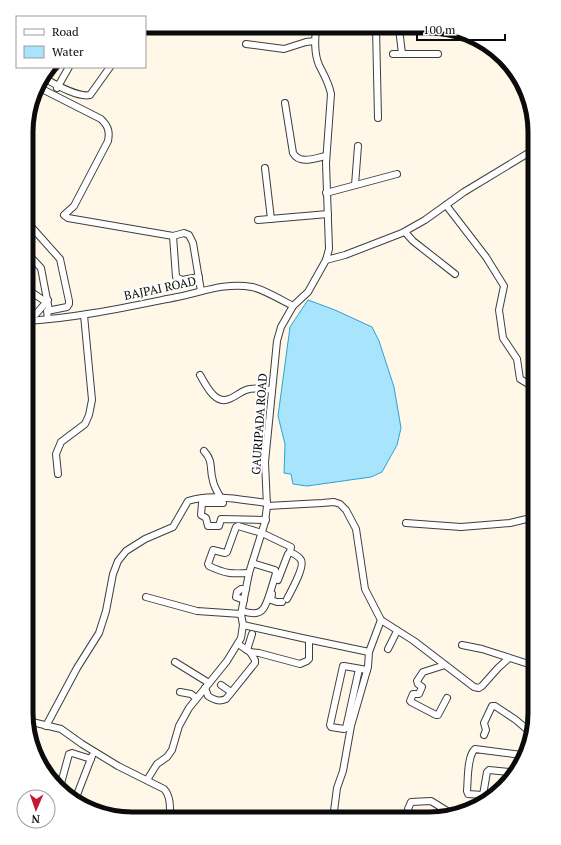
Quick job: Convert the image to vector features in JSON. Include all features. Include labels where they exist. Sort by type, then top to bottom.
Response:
[{"type":"street","name":"GAURIPADA ROAD","points":[[147,780],[157,764],[167,757],[172,750],[179,726],[196,695],[207,686],[227,661],[241,638],[243,625],[242,613],[249,573],[266,520],[267,505],[265,462],[277,341],[281,327],[293,306],[308,292],[326,260],[329,249],[326,156],[331,94],[329,84],[319,64],[316,54],[316,33]]},
{"type":"street","points":[[376,33],[378,118]]},
{"type":"street","points":[[400,33],[402,54]]},
{"type":"street","points":[[246,44],[284,49],[306,42],[315,41]]},
{"type":"street","points":[[393,54],[438,54]]},
{"type":"street","points":[[53,95],[68,68]]},
{"type":"street","points":[[48,80],[58,86],[84,96],[90,95],[109,68]]},
{"type":"street","points":[[43,90],[101,119],[107,124],[110,133],[108,141],[74,206],[64,215],[68,218],[173,236],[184,233],[189,235],[194,243],[201,291]]},
{"type":"street","points":[[285,103],[293,153],[295,157],[303,160],[326,156]]},
{"type":"street","points":[[355,185],[358,146]]},
{"type":"street","points":[[326,260],[345,255],[405,232],[425,220],[464,192],[528,153]]},
{"type":"street","points":[[265,168],[271,219]]},
{"type":"street","points":[[326,193],[397,174]]},
{"type":"street","points":[[446,205],[486,258],[504,286],[499,310],[503,338],[517,359],[520,378],[528,384]]},
{"type":"street","points":[[258,220],[328,214]]},
{"type":"street","points":[[33,229],[60,259],[69,304],[67,307],[49,310]]},
{"type":"street","points":[[405,232],[413,241],[455,274]]},
{"type":"street","points":[[173,236],[176,277],[182,280],[199,277]]},
{"type":"street","points":[[33,259],[42,268],[49,310],[47,311],[48,320]]},
{"type":"street","name":"BAJPAI ROAD","points":[[33,321],[84,315],[218,287],[237,285],[254,287],[293,306]]},
{"type":"street","points":[[33,293],[47,301]]},
{"type":"street","points":[[33,315],[47,301]]},
{"type":"street","points":[[58,474],[56,454],[61,442],[85,424],[89,415],[92,400],[84,315]]},
{"type":"street","points":[[200,375],[217,399],[230,399],[247,389],[272,390]]},
{"type":"street","points":[[204,451],[211,462],[213,481],[222,500]]},
{"type":"street","points":[[46,726],[77,668],[99,633],[106,611],[113,574],[118,561],[126,551],[145,539],[173,527],[188,501],[196,498],[267,505],[334,502],[340,504],[346,510],[356,529],[365,588],[381,620],[414,641],[474,687],[479,688],[482,686],[509,658]]},
{"type":"street","points":[[222,500],[202,503],[201,515],[206,518],[208,526],[219,526],[222,519],[266,520]]},
{"type":"street","points":[[406,523],[461,527],[510,523],[528,519]]},
{"type":"street","points":[[249,573],[230,574],[209,566],[208,564],[213,550],[225,553],[227,552],[236,527],[238,526],[262,533],[291,547],[270,598],[271,600],[277,602],[285,600],[302,567],[302,561],[299,557],[290,552]]},
{"type":"street","points":[[146,597],[197,612],[256,613],[263,609],[276,573],[275,570],[252,563]]},
{"type":"street","points":[[334,812],[337,788],[343,771],[351,726],[367,670],[369,652],[381,620]]},
{"type":"street","points":[[243,625],[369,652]]},
{"type":"street","points":[[388,649],[397,631]]},
{"type":"street","points":[[175,662],[207,686],[208,696],[218,701],[226,699],[255,663],[255,660],[249,651],[252,634]]},
{"type":"street","points":[[238,644],[249,651],[303,664],[309,659],[309,640]]},
{"type":"street","points":[[462,645],[472,646],[528,664]]},
{"type":"street","points":[[445,665],[423,672],[417,681],[422,687],[422,690],[419,694],[413,694],[410,701],[438,715],[447,698]]},
{"type":"street","points":[[359,669],[346,728],[331,727],[330,725],[343,666],[367,670]]},
{"type":"street","points":[[221,684],[232,692]]},
{"type":"street","points":[[180,692],[196,695]]},
{"type":"street","points":[[484,735],[486,730],[484,723],[492,706],[516,720],[526,729]]},
{"type":"street","points":[[34,723],[61,729],[118,766],[162,787],[166,791],[170,802],[170,812]]},
{"type":"street","points":[[509,772],[489,770],[487,772],[484,794],[468,794],[470,757],[472,751],[475,749],[519,754]]},
{"type":"street","points":[[77,795],[94,751]]},
{"type":"street","points":[[61,782],[69,754],[72,753],[91,759]]},
{"type":"street","points":[[409,812],[408,809],[412,802],[431,801],[446,810]]},
{"type":"water","points":[[308,300],[335,310],[372,327],[379,341],[394,387],[401,428],[397,445],[382,472],[371,477],[307,486],[293,484],[291,474],[284,473],[285,444],[278,416],[290,327]]}]
